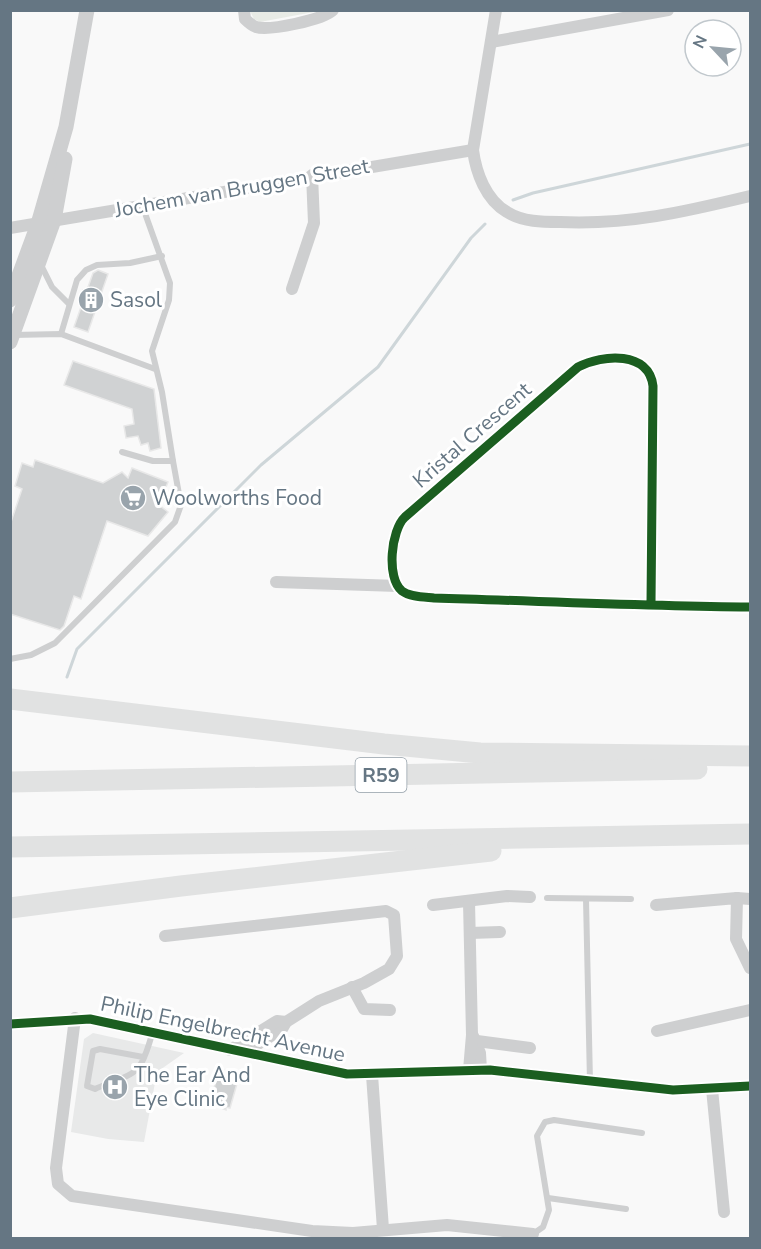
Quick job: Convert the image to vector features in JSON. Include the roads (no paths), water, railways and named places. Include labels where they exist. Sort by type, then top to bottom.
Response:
[{"type":"highway","points":[[10,699],[362,742],[480,753],[750,756]]},
{"type":"highway","name":"R59","points":[[10,782],[750,769]]},
{"type":"highway","points":[[10,847],[750,834]]},
{"type":"highway","points":[[10,908],[181,886],[523,848],[581,838]]},
{"type":"street","points":[[10,300],[38,224],[66,127],[87,10]]},
{"type":"street","points":[[244,10],[245,19],[249,24],[264,28],[322,18],[333,10]]},
{"type":"street","points":[[496,10],[473,150],[477,172],[502,209],[539,222],[633,221],[663,217],[750,196]]},
{"type":"street","points":[[491,42],[668,10]]},
{"type":"street","points":[[12,338],[54,220],[64,165],[66,127]]},
{"type":"street","name":"Jochem van Bruggen Street","points":[[10,228],[312,175],[473,150]]},
{"type":"street","points":[[292,289],[314,223],[312,175]]},
{"type":"street","name":"Kristal Crescent","points":[[398,586],[394,577],[394,538],[397,526],[405,517],[578,367],[594,361],[625,359],[647,368],[651,374],[653,386],[651,604]]},
{"type":"street","points":[[276,582],[398,586],[409,595],[434,598],[750,607]]},
{"type":"street","points":[[433,905],[507,896],[530,897]]},
{"type":"street","points":[[737,898],[736,939],[750,968]]},
{"type":"street","points":[[656,905],[737,898],[750,899]]},
{"type":"street","points":[[469,902],[475,1070]]},
{"type":"street","points":[[165,936],[386,911],[392,913],[396,918],[397,937],[394,963],[374,978],[326,996],[286,1022],[282,1029],[245,1052]]},
{"type":"street","points":[[470,933],[500,932]]},
{"type":"street","points":[[352,987],[364,1010],[390,1010]]},
{"type":"street","points":[[657,1031],[750,1010]]},
{"type":"street","points":[[75,1018],[56,1168],[58,1184],[66,1193],[83,1199],[312,1231],[353,1233],[383,1229],[464,1225],[533,1233]]},
{"type":"street","name":"Philip Engelbrecht Avenue","points":[[10,1024],[75,1018],[110,1022],[322,1071],[372,1075],[475,1070],[674,1090],[750,1086]]},
{"type":"street","points":[[230,1050],[277,1022],[286,1022]]},
{"type":"street","points":[[475,1038],[530,1048]]},
{"type":"street","points":[[372,1075],[383,1229]]},
{"type":"street","points":[[712,1089],[724,1212]]},
{"type":"lane","points":[[10,659],[31,655],[55,643],[175,522],[182,505],[152,348],[170,294],[169,278],[142,204]]},
{"type":"lane","points":[[61,334],[79,277],[90,268],[162,256]]},
{"type":"lane","points":[[39,262],[52,287],[69,304]]},
{"type":"lane","points":[[12,338],[61,334],[155,369]]},
{"type":"lane","points":[[122,452],[153,461],[173,461]]},
{"type":"lane","points":[[547,898],[631,899]]},
{"type":"lane","points":[[586,899],[590,1082]]},
{"type":"lane","points":[[143,1058],[100,1049],[93,1051],[87,1086],[94,1089],[137,1070],[143,1058],[153,1032]]},
{"type":"lane","points":[[533,1233],[538,1232],[549,1215],[537,1136],[545,1122],[554,1120],[642,1133]]},
{"type":"lane","points":[[548,1198],[626,1209]]},
{"type":"waterway","points":[[513,200],[533,193],[750,144]]},
{"type":"waterway","points":[[67,677],[77,649],[261,465],[378,367],[471,238],[485,224]]},
{"type":"place","name":"Sasol","points":[[91,300]]},
{"type":"place","name":"Woolworths Food","points":[[133,498]]},
{"type":"place","name":"The Ear And Eye Clinic","points":[[115,1087]]}]
